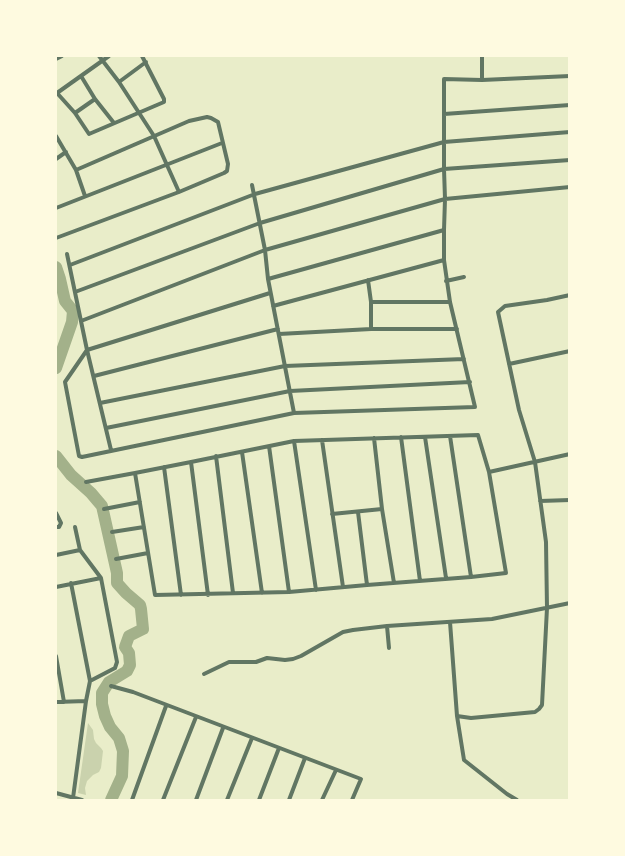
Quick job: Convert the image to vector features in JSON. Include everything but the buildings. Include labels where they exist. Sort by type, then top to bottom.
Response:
[{"type":"street","points":[[56,59],[62,56]]},
{"type":"street","points":[[99,56],[154,136],[179,192]]},
{"type":"street","points":[[110,56],[57,93],[75,113],[89,134],[165,101],[142,56]]},
{"type":"street","points":[[482,56],[482,80]]},
{"type":"street","points":[[119,82],[146,62]]},
{"type":"street","points":[[81,76],[114,123]]},
{"type":"street","points":[[270,292],[87,351],[65,383],[79,456],[294,413],[475,407],[450,302],[444,260],[444,79],[482,80],[570,76]]},
{"type":"street","points":[[75,113],[95,99]]},
{"type":"street","points":[[444,114],[570,105]]},
{"type":"street","points":[[56,238],[179,192],[227,171],[228,164],[218,122],[211,117],[189,121],[76,170]]},
{"type":"street","points":[[70,266],[255,194],[444,142],[570,132]]},
{"type":"street","points":[[56,136],[76,170],[85,196]]},
{"type":"street","points":[[56,208],[222,143]]},
{"type":"street","points":[[56,159],[66,152]]},
{"type":"street","points":[[75,292],[260,223],[444,169],[570,160]]},
{"type":"street","points":[[252,185],[294,413]]},
{"type":"street","points":[[81,321],[265,250],[445,199],[570,187]]},
{"type":"street","points":[[268,279],[444,230]]},
{"type":"street","points":[[67,254],[111,450]]},
{"type":"street","points":[[273,306],[444,260]]},
{"type":"street","points":[[446,281],[464,277]]},
{"type":"street","points":[[369,280],[371,329]]},
{"type":"street","points":[[457,716],[471,718],[534,712],[539,709],[543,700],[547,608],[546,542],[534,462],[519,410],[498,312],[505,306],[570,295]]},
{"type":"street","points":[[371,302],[450,302]]},
{"type":"street","points":[[94,376],[278,332],[457,328]]},
{"type":"street","points":[[509,364],[570,351]]},
{"type":"street","points":[[100,403],[285,366],[464,359]]},
{"type":"street","points":[[106,428],[290,391],[470,382]]},
{"type":"street","points":[[87,482],[135,472],[191,462],[216,456],[242,452],[294,441],[478,435],[489,472],[506,573],[289,592],[155,595],[135,472]]},
{"type":"street","points":[[425,436],[446,578]]},
{"type":"street","points":[[450,436],[471,577]]},
{"type":"street","points":[[401,437],[420,581]]},
{"type":"street","points":[[374,438],[382,510],[394,583]]},
{"type":"street","points":[[322,440],[343,587]]},
{"type":"street","points":[[294,441],[316,590]]},
{"type":"street","points":[[268,446],[289,592]]},
{"type":"street","points":[[242,452],[261,593]]},
{"type":"street","points":[[489,472],[570,454]]},
{"type":"street","points":[[216,456],[233,593]]},
{"type":"street","points":[[191,462],[208,595]]},
{"type":"street","points":[[164,467],[181,595]]},
{"type":"street","points":[[540,501],[570,500]]},
{"type":"street","points":[[104,509],[140,502]]},
{"type":"street","points":[[332,514],[382,510]]},
{"type":"street","points":[[358,512],[367,585]]},
{"type":"street","points":[[56,513],[61,525],[56,527]]},
{"type":"street","points":[[75,527],[80,550],[101,578],[117,666],[116,669],[90,681]]},
{"type":"street","points":[[112,532],[144,527]]},
{"type":"street","points":[[56,555],[80,550]]},
{"type":"street","points":[[116,559],[148,553]]},
{"type":"street","points":[[56,586],[101,578]]},
{"type":"street","points":[[71,584],[90,681],[73,798]]},
{"type":"street","points":[[204,674],[229,662],[256,662],[267,658],[293,659],[343,632],[387,626],[492,620],[570,603]]},
{"type":"street","points":[[450,622],[457,716],[464,760],[517,801]]},
{"type":"street","points":[[387,626],[389,648]]},
{"type":"street","points":[[56,656],[64,702]]},
{"type":"street","points":[[111,686],[361,780],[352,801]]},
{"type":"street","points":[[56,702],[86,701]]},
{"type":"street","points":[[132,801],[166,706]]},
{"type":"street","points":[[163,801],[196,717]]},
{"type":"street","points":[[196,801],[223,728]]},
{"type":"street","points":[[227,801],[252,738]]},
{"type":"street","points":[[259,801],[279,748]]},
{"type":"street","points":[[289,801],[305,758]]},
{"type":"street","points":[[322,801],[336,770]]},
{"type":"street","points":[[56,793],[82,801]]},
{"type":"green space","points":[[88,723],[93,730],[96,743],[103,751],[101,768],[87,781],[86,795],[78,793]]},
{"type":"waterway","points":[[56,267],[65,301],[73,311],[72,322],[56,368]]},
{"type":"waterway","points":[[56,456],[71,475],[102,506],[117,573],[117,583],[140,605],[141,609],[143,629],[129,636],[125,647],[129,653],[130,665],[127,671],[109,682],[102,693],[105,716],[119,738],[123,751],[122,776],[111,800]]}]
